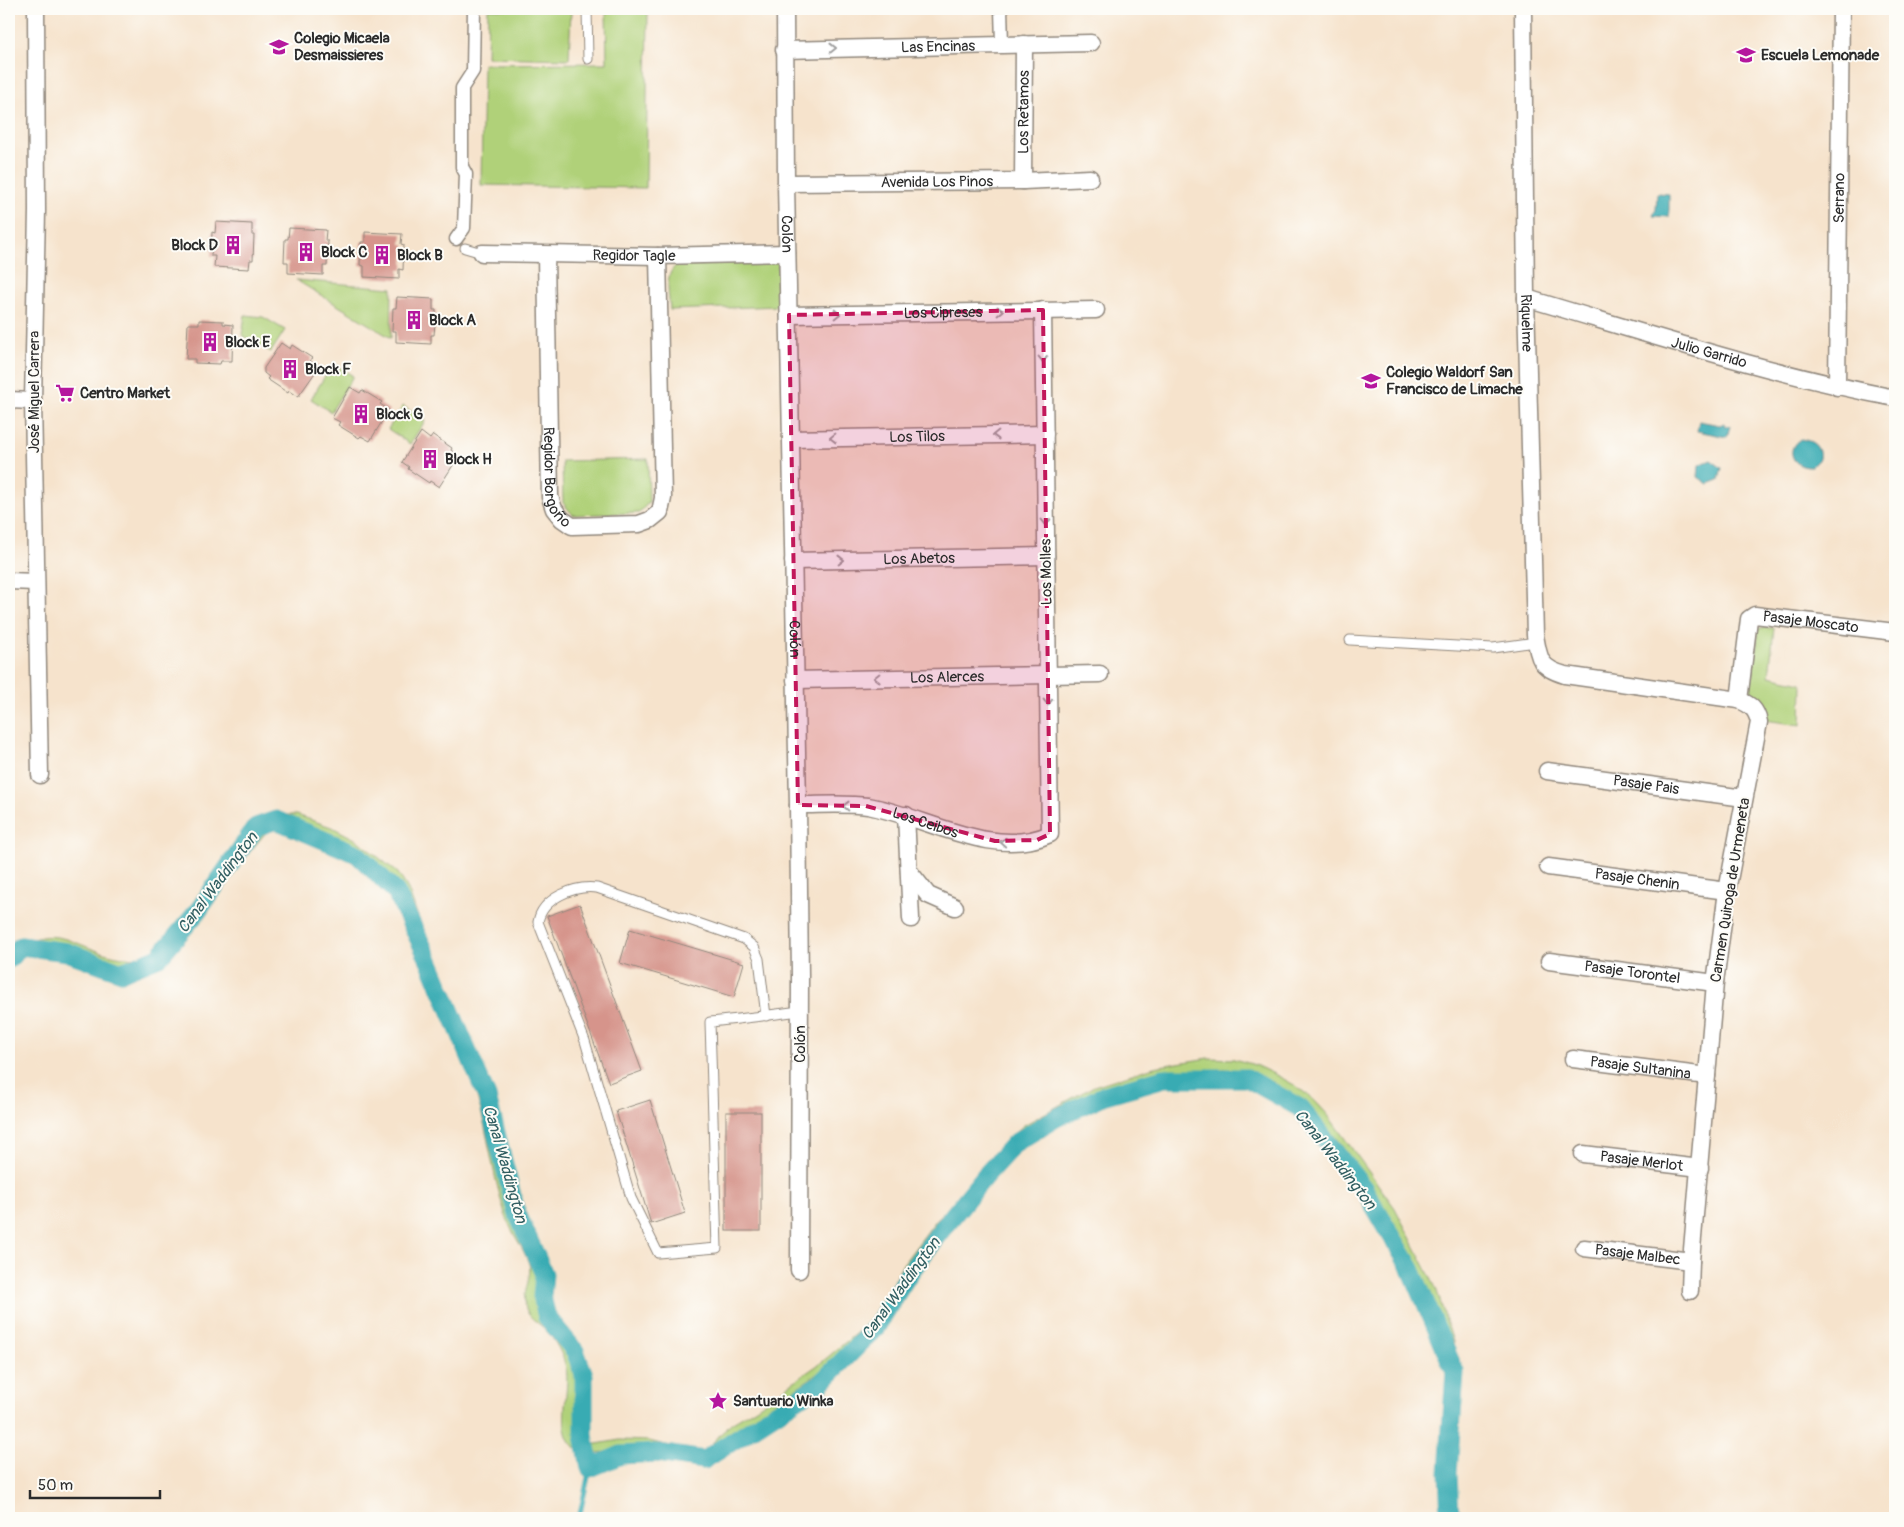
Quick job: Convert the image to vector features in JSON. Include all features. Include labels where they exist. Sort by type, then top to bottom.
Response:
[{"type":"street","name":"José Miguel Carrera","points":[[36,9],[37,211],[33,401],[40,775]]},
{"type":"street","points":[[461,244],[464,228],[466,174],[462,167],[462,88],[473,71],[474,9]]},
{"type":"street","name":"Colón","points":[[784,9],[792,561],[798,805],[800,1011],[799,1270]]},
{"type":"street","points":[[1001,9],[1002,44]]},
{"type":"street","name":"Riquelme","points":[[1523,9],[1526,298],[1536,642],[1543,665],[1552,672],[1565,675],[1739,700]]},
{"type":"street","name":"Serrano","points":[[1837,387],[1841,9]]},
{"type":"street","name":"Las Encinas","points":[[784,50],[1090,43]]},
{"type":"street","name":"Los Retamos","points":[[1023,181],[1024,44]]},
{"type":"street","name":"Avenida Los Pinos","points":[[786,183],[1023,181],[1090,178]]},
{"type":"street","name":"Regidor Tagle","points":[[482,253],[658,256],[788,253]]},
{"type":"street","name":"Regidor Borgoño","points":[[546,254],[550,497],[554,510],[572,526],[639,524],[650,520],[660,512],[663,498],[658,256]]},
{"type":"street","name":"Julio Garrido","points":[[1526,298],[1713,354],[1837,387],[1895,398]]},
{"type":"street","name":"Los Molles","points":[[1042,310],[1050,834]]},
{"type":"street","name":"Los Cipreses","points":[[789,315],[1096,310]]},
{"type":"street","points":[[9,400],[33,401]]},
{"type":"street","name":"Los Tilos","points":[[791,439],[1045,434]]},
{"type":"street","name":"Los Abetos","points":[[792,561],[1046,556]]},
{"type":"street","points":[[9,582],[35,582]]},
{"type":"street","name":"Pasaje Moscato","points":[[1739,700],[1749,619],[1754,615],[1895,632]]},
{"type":"street","name":"Los Alerces","points":[[795,680],[1100,674]]},
{"type":"street","name":"Carmen Quiroga de Urmeneta","points":[[1690,1291],[1715,983],[1727,891],[1759,722],[1757,713],[1750,705],[1739,700]]},
{"type":"street","name":"Pasaje Pais","points":[[1547,771],[1744,798]]},
{"type":"street","name":"Los Ceibos","points":[[798,805],[866,806],[906,815],[962,834],[996,841],[1016,843],[1037,840],[1050,834]]},
{"type":"street","points":[[906,815],[911,919]]},
{"type":"street","name":"Pasaje Chenin","points":[[1548,867],[1727,891]]},
{"type":"street","points":[[909,871],[928,895],[955,907]]},
{"type":"street","name":"Pasaje Torontel","points":[[1549,961],[1715,983]]},
{"type":"street","name":"Pasaje Sultanina","points":[[1573,1059],[1707,1076]]},
{"type":"street","name":"Pasaje Merlot","points":[[1583,1154],[1700,1168]]},
{"type":"street","name":"Pasaje Malbec","points":[[1584,1248],[1691,1262]]},
{"type":"lane","points":[[588,9],[588,59]]},
{"type":"lane","points":[[461,244],[482,253]]},
{"type":"lane","points":[[1350,640],[1493,648],[1536,642]]},
{"type":"lane","points":[[766,1016],[757,952],[750,942],[591,887],[578,888],[550,902],[542,909],[538,922],[586,1041],[631,1198],[658,1253],[717,1248],[710,1022],[766,1016],[800,1011]]},
{"type":"highlighted area","points":[[1043,310],[1050,834],[1037,840],[995,841],[866,806],[798,805],[789,315]]},
{"type":"green space","points":[[488,9],[571,9],[569,59],[487,57]]},
{"type":"green space","points":[[606,9],[648,9],[646,188],[481,185],[483,64],[607,63]]},
{"type":"green space","points":[[774,260],[778,263],[779,306],[670,310],[668,282],[669,276],[676,265],[683,262]]},
{"type":"green space","points":[[296,280],[392,288],[391,338]]},
{"type":"green space","points":[[245,315],[263,317],[285,330],[271,352],[242,335]]},
{"type":"green space","points":[[333,363],[353,376],[331,412],[311,399]]},
{"type":"green space","points":[[403,406],[425,421],[410,444],[388,429]]},
{"type":"green space","points":[[648,459],[649,502],[639,513],[573,515],[563,503],[562,461]]},
{"type":"green space","points":[[1759,628],[1774,628],[1769,676],[1802,683],[1801,725],[1764,720],[1765,708],[1750,693]]},
{"type":"green space","points":[[285,815],[297,815],[334,828],[357,840],[398,873],[408,889],[433,958],[472,1054],[486,1101],[514,1216],[540,1269],[536,1302],[542,1312],[555,1322],[569,1347],[577,1380],[577,1430],[584,1443],[591,1445],[620,1440],[649,1441],[674,1447],[693,1455],[704,1452],[731,1423],[822,1362],[873,1319],[903,1264],[937,1219],[958,1200],[1009,1138],[1024,1125],[1094,1086],[1154,1067],[1208,1058],[1234,1059],[1255,1065],[1296,1086],[1314,1100],[1327,1114],[1395,1208],[1436,1288],[1453,1342],[1455,1358],[1453,1518],[1441,1518],[1444,1503],[1447,1355],[1441,1329],[1427,1290],[1409,1260],[1381,1202],[1339,1142],[1322,1122],[1300,1101],[1273,1082],[1225,1069],[1201,1070],[1139,1084],[1103,1096],[1048,1119],[1028,1134],[930,1240],[911,1267],[874,1329],[846,1354],[724,1440],[710,1460],[696,1465],[648,1451],[632,1450],[593,1453],[576,1448],[570,1442],[565,1426],[567,1377],[565,1363],[561,1352],[552,1338],[531,1317],[525,1305],[524,1299],[530,1270],[529,1264],[504,1212],[472,1080],[402,896],[394,882],[371,860],[334,838],[303,825],[288,823],[274,826],[267,831],[199,914],[165,951],[150,962],[128,968],[52,945],[33,947],[22,953],[9,967],[9,955],[25,943],[40,937],[66,939],[108,954],[125,957],[147,954],[164,941],[191,911],[224,873],[253,835],[268,822]]},
{"type":"water","points":[[1657,193],[1669,194],[1669,217],[1653,216],[1656,209]]},
{"type":"water","points":[[1699,421],[1720,425],[1724,423],[1725,426],[1730,426],[1727,437],[1697,431]]},
{"type":"water","points":[[1801,439],[1815,445],[1819,451],[1819,459],[1811,467],[1799,464],[1792,456],[1793,447]]},
{"type":"water","points":[[1711,460],[1722,468],[1719,480],[1708,484],[1698,477],[1699,465]]},
{"type":"building","name":"Block D","points":[[216,222],[252,224],[252,235],[254,235],[253,260],[250,260],[249,269],[214,267],[215,256],[211,256],[212,232],[215,233]]},
{"type":"building","name":"Block C","points":[[289,228],[326,230],[325,241],[328,241],[327,266],[323,266],[323,275],[288,273],[288,262],[284,262],[285,239],[288,239]]},
{"type":"building","name":"Block B","points":[[365,232],[402,234],[401,244],[404,245],[403,270],[399,269],[399,279],[364,277],[364,266],[360,265],[361,242],[365,242]]},
{"type":"building","name":"Block A","points":[[397,297],[433,299],[433,310],[436,310],[434,335],[431,335],[431,344],[396,342],[396,331],[392,331],[393,308],[396,308]]},
{"type":"building","name":"Block E","points":[[199,320],[223,321],[223,324],[233,325],[232,361],[221,361],[220,364],[195,363],[195,359],[186,359],[188,324],[199,324]]},
{"type":"building","name":"Block F","points":[[281,343],[290,349],[292,345],[312,358],[310,361],[319,367],[298,397],[289,391],[288,393],[267,379],[269,377],[264,373],[264,368]]},
{"type":"building","name":"Block G","points":[[350,387],[360,393],[362,390],[382,402],[380,404],[389,410],[370,441],[361,436],[359,438],[338,425],[340,422],[332,418]]},
{"type":"building","name":"Block H","points":[[421,432],[430,439],[433,435],[452,448],[451,450],[459,456],[439,487],[430,481],[429,483],[408,469],[409,467],[402,462]]},
{"type":"building","points":[[580,904],[642,1071],[609,1083],[547,916]]},
{"type":"building","points":[[630,929],[744,963],[734,997],[620,963]]},
{"type":"building","points":[[650,1100],[685,1213],[651,1224],[616,1111]]},
{"type":"building","points":[[726,1112],[761,1112],[761,1231],[726,1231]]},
{"type":"waterway","name":"Canal Waddington","points":[[9,959],[21,946],[67,952],[122,972],[159,957],[198,911],[256,827],[276,820],[357,854],[396,892],[429,960],[487,1097],[516,1211],[544,1274],[542,1297],[547,1317],[575,1351],[584,1375],[584,1435],[590,1468],[621,1455],[658,1453],[704,1460],[820,1384],[876,1327],[908,1275],[985,1176],[1015,1143],[1056,1118],[1105,1095],[1164,1078],[1247,1078],[1300,1108],[1364,1189],[1411,1269],[1455,1372],[1448,1473],[1450,1518]]},
{"type":"waterway","points":[[579,1518],[590,1468]]},
{"type":"place","name":"Colegio Micaela Desmaissieres","points":[[279,47]]},
{"type":"place","name":"Escuela Lemonade","points":[[1746,55]]},
{"type":"place","name":"Block D","points":[[233,245]]},
{"type":"place","name":"Block C","points":[[306,252]]},
{"type":"place","name":"Block B","points":[[382,255]]},
{"type":"place","name":"Block A","points":[[414,320]]},
{"type":"place","name":"Block E","points":[[210,342]]},
{"type":"place","name":"Block F","points":[[290,369]]},
{"type":"place","name":"Colegio Waldorf San Francisco de Limache","points":[[1371,381]]},
{"type":"place","name":"Centro Market","points":[[65,393]]},
{"type":"place","name":"Block G","points":[[361,414]]},
{"type":"place","name":"Block H","points":[[430,459]]},
{"type":"place","name":"Santuario Winka","points":[[718,1401]]}]
